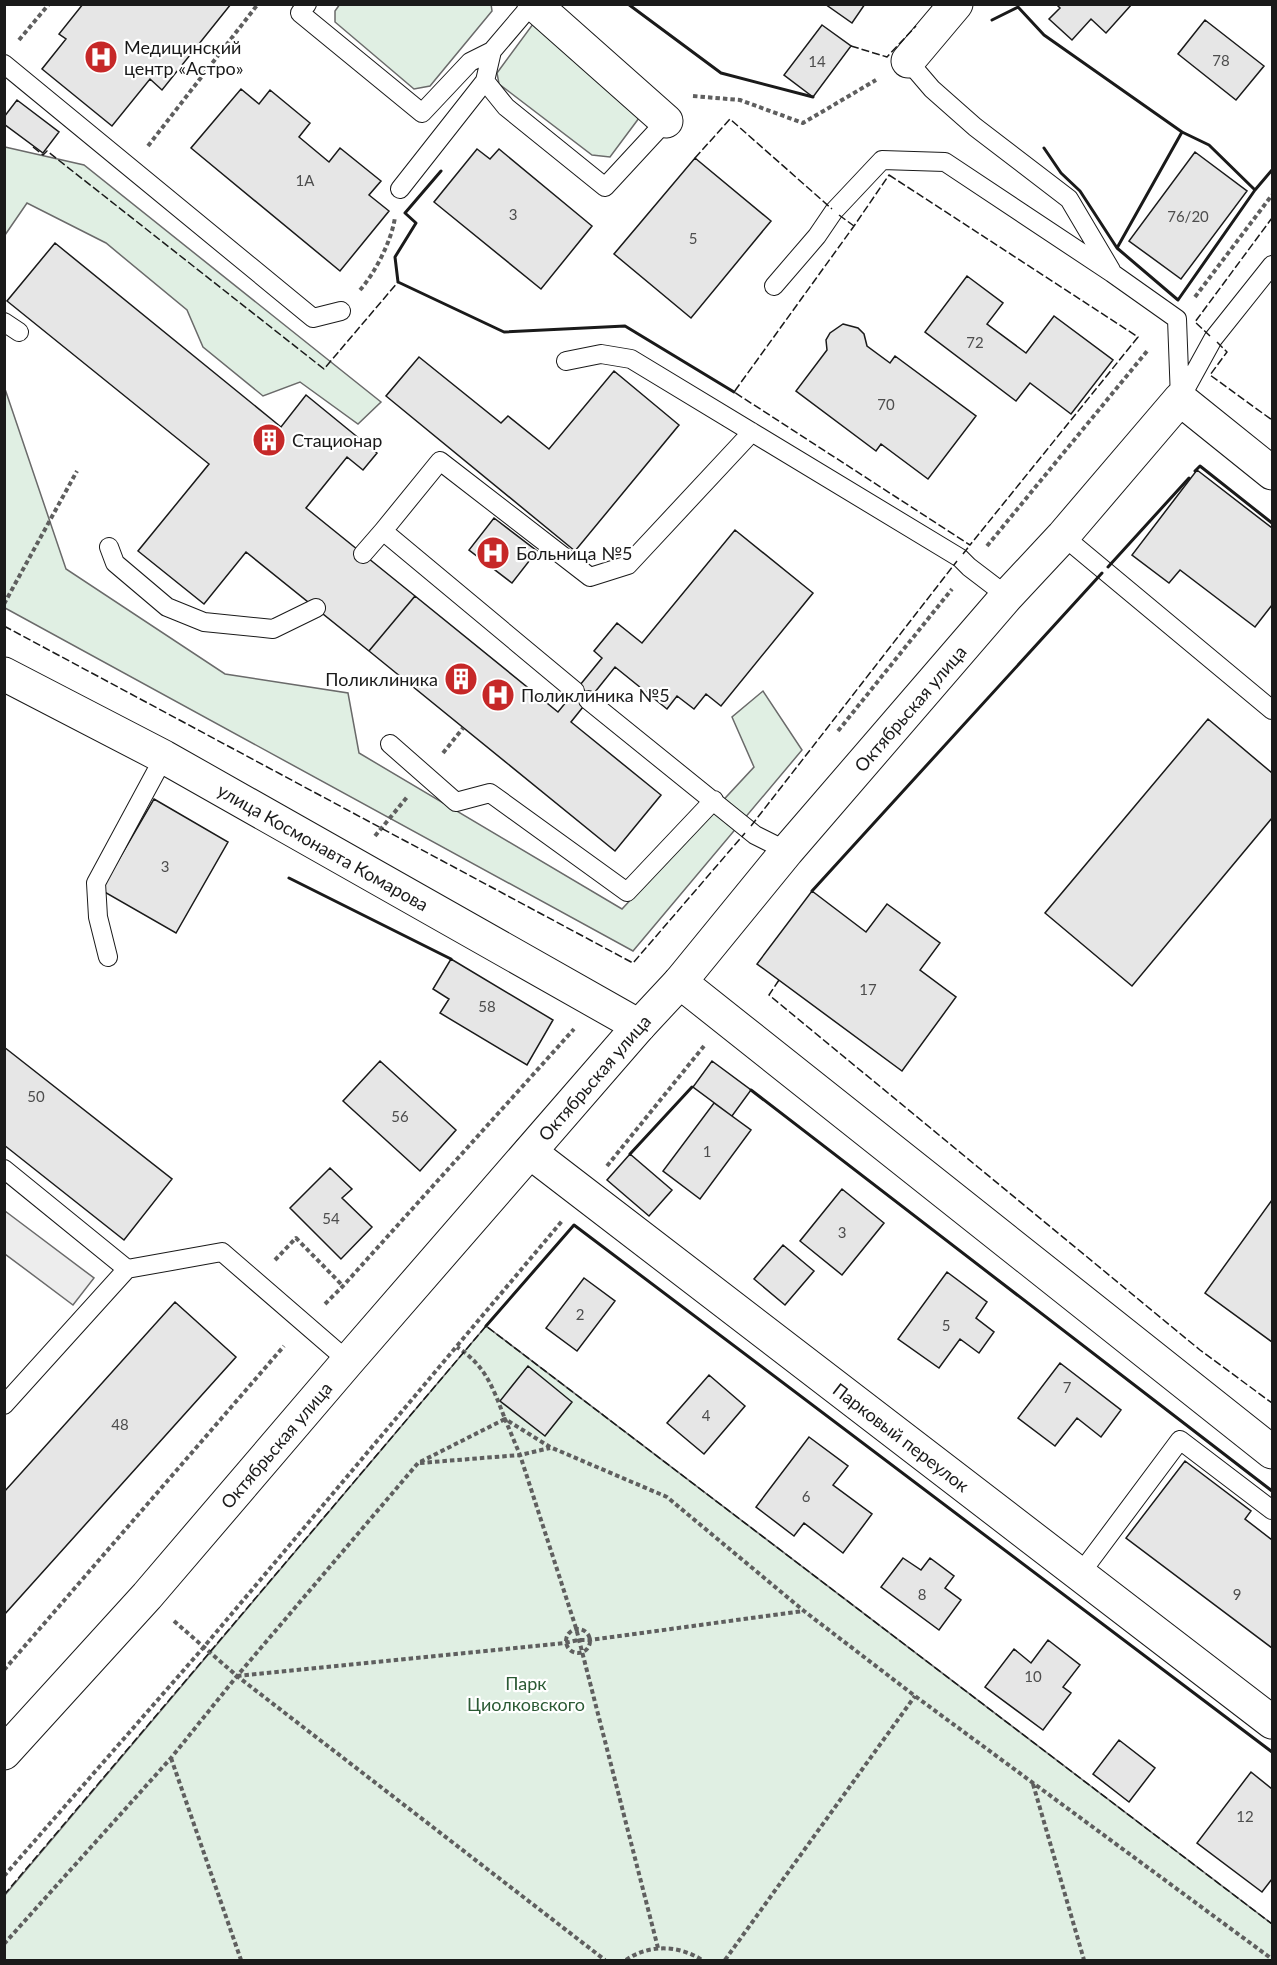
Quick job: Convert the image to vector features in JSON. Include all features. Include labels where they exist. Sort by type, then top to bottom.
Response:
[{"type":"street","points":[[533,4],[675,108]]},
{"type":"street","points":[[908,61],[956,4]]},
{"type":"street","points":[[1180,399],[1272,473]]},
{"type":"street","name":"Октябрьская улица","points":[[4,1753],[147,1596],[348,1361],[639,1026],[680,982],[787,851],[1180,399]]},
{"type":"street","name":"улица Космонавта Комарова","points":[[4,674],[164,757],[639,1026]]},
{"type":"street","points":[[680,982],[1272,1452]]},
{"type":"street","name":"Парковый переулок","points":[[530,1152],[1272,1722]]},
{"type":"lane","points":[[307,4],[300,13],[422,113],[470,62],[492,51],[533,4]]},
{"type":"lane","points":[[399,189],[485,81],[492,51]]},
{"type":"lane","points":[[8,56],[313,318],[341,311]]},
{"type":"lane","points":[[908,61],[932,89],[975,127],[1069,199],[1112,273]]},
{"type":"lane","points":[[485,81],[506,107],[605,187],[675,108]]},
{"type":"lane","points":[[774,286],[817,236],[834,212],[882,160],[945,162],[1177,319],[1180,399]]},
{"type":"lane","points":[[1180,399],[1213,339],[1272,266]]},
{"type":"lane","points":[[566,361],[601,354],[631,359],[960,558],[1007,596]]},
{"type":"lane","points":[[363,554],[440,461],[590,577],[628,565],[752,432]]},
{"type":"lane","points":[[383,531],[581,696],[755,835],[787,851]]},
{"type":"lane","points":[[1063,536],[1272,710]]},
{"type":"lane","points":[[109,547],[115,563],[166,607],[204,622],[273,629],[316,608]]},
{"type":"lane","points":[[390,744],[456,802],[490,793],[627,892],[714,800]]},
{"type":"lane","points":[[108,957],[98,917],[96,883],[164,757]]},
{"type":"lane","points":[[4,1169],[127,1269]]},
{"type":"lane","points":[[4,1406],[127,1269],[222,1252],[348,1361]]},
{"type":"lane","points":[[1080,1574],[1180,1440],[1272,1510]]},
{"type":"path","points":[[8,56],[50,4]]},
{"type":"path","points":[[164,125],[258,4]]},
{"type":"path","points":[[675,108],[740,100],[803,123],[908,61]]},
{"type":"path","points":[[341,311],[365,284],[385,249],[394,225],[399,189]]},
{"type":"path","points":[[1207,283],[1272,195]]},
{"type":"path","points":[[4,604],[77,471]]},
{"type":"path","points":[[4,1876],[203,1648],[457,1347],[585,1194],[726,1018]]},
{"type":"path","points":[[4,1670],[303,1324],[344,1286],[569,1033]]},
{"type":"path","points":[[256,1281],[296,1238],[344,1286]]},
{"type":"path","points":[[457,1347],[465,1352],[490,1380],[520,1455],[576,1629],[658,1948]]},
{"type":"path","points":[[505,1419],[550,1447],[667,1497],[804,1611],[915,1696],[1272,1959]]},
{"type":"path","points":[[4,1944],[171,1758],[237,1676],[418,1463],[505,1419]]},
{"type":"path","points":[[418,1463],[520,1455],[550,1447]]},
{"type":"path","points":[[237,1676],[565,1643],[804,1611]]},
{"type":"path","points":[[576,1629],[583,1629],[590,1640],[588,1648],[575,1653],[569,1650],[565,1643],[566,1636],[570,1631],[576,1629]]},
{"type":"path","points":[[203,1648],[605,1960]]},
{"type":"path","points":[[726,1960],[915,1696]]},
{"type":"path","points":[[171,1758],[241,1960]]},
{"type":"path","points":[[1033,1783],[1084,1960]]},
{"type":"path","points":[[626,1960],[635,1954],[658,1948],[691,1952],[702,1960]]},
{"type":"green space","points":[[340,4],[491,4],[492,11],[430,86],[414,89],[335,22],[335,11]]},
{"type":"green space","points":[[533,24],[639,118],[610,157],[592,155],[499,84],[497,73]]},
{"type":"green space","points":[[5,147],[84,165],[381,402],[358,424],[300,382],[263,396],[203,347],[187,310],[106,243],[27,203],[5,235]]},
{"type":"green space","points":[[4,386],[66,569],[225,674],[348,693],[359,753],[622,909],[754,767],[732,717],[763,691],[802,750],[633,951],[5,608]]},
{"type":"green space","name":"Парк Циолковского","points":[[486,1326],[1272,1924],[1272,1960],[5,1960],[5,1895]]},
{"type":"shaded area","points":[[5,1211],[94,1278],[73,1305],[5,1254]]},
{"type":"building","points":[[83,4],[231,4],[162,90],[150,79],[112,126],[42,69],[66,39],[59,34]]},
{"type":"building","points":[[825,4],[865,4],[852,23]]},
{"type":"building","points":[[1056,4],[1132,4],[1106,33],[1091,19],[1072,40],[1049,19],[1060,8]]},
{"type":"building","points":[[1205,20],[1264,66],[1236,100],[1178,54]]},
{"type":"building","points":[[822,25],[851,46],[813,97],[784,75]]},
{"type":"building","points":[[241,89],[259,104],[270,90],[310,123],[299,137],[329,162],[340,148],[381,181],[369,195],[389,211],[340,271],[191,148]]},
{"type":"building","points":[[17,100],[59,132],[43,153],[4,124],[4,117]]},
{"type":"building","points":[[477,149],[490,159],[499,149],[592,226],[541,289],[434,202]]},
{"type":"building","points":[[1195,152],[1247,191],[1181,279],[1129,241]]},
{"type":"building","points":[[695,158],[771,221],[691,318],[614,254]]},
{"type":"building","name":"Стационар","points":[[55,243],[281,427],[306,395],[377,453],[363,470],[347,457],[306,508],[415,596],[369,651],[246,552],[204,604],[138,551],[209,464],[7,301]]},
{"type":"building","points":[[967,276],[1003,303],[987,324],[1026,353],[1054,316],[1113,360],[1071,414],[1030,383],[1016,401],[925,332]]},
{"type":"building","points":[[843,324],[858,328],[864,334],[867,346],[890,363],[895,356],[976,416],[928,479],[881,444],[876,451],[796,391],[827,350],[826,340],[830,333]]},
{"type":"building","points":[[419,357],[501,423],[508,416],[549,449],[614,371],[679,425],[575,551],[386,396]]},
{"type":"building","points":[[1197,470],[1272,528],[1272,605],[1255,627],[1180,570],[1169,583],[1132,555]]},
{"type":"building","points":[[494,518],[537,551],[512,583],[469,550]]},
{"type":"building","name":"Поликлиника","points":[[735,530],[813,593],[721,706],[706,694],[694,709],[677,696],[667,709],[615,667],[571,722],[661,795],[615,851],[369,651],[415,596],[558,712],[602,658],[594,651],[617,623],[642,643]]},
{"type":"building","points":[[1208,719],[1272,773],[1272,818],[1132,986],[1045,913]]},
{"type":"building","points":[[154,799],[228,842],[176,933],[101,890]]},
{"type":"building","points":[[812,891],[866,932],[887,904],[940,943],[920,970],[956,997],[902,1071],[757,964]]},
{"type":"building","points":[[451,959],[553,1020],[527,1065],[440,1013],[449,999],[433,989]]},
{"type":"building","points":[[4,1047],[172,1179],[124,1240],[4,1145]]},
{"type":"building","points":[[380,1061],[456,1130],[420,1171],[343,1101]]},
{"type":"building","points":[[712,1061],[751,1090],[732,1116],[693,1087]]},
{"type":"building","points":[[714,1103],[751,1130],[700,1199],[663,1171]]},
{"type":"building","points":[[630,1154],[672,1190],[649,1216],[607,1180]]},
{"type":"building","points":[[330,1168],[352,1189],[342,1198],[372,1227],[341,1259],[290,1208]]},
{"type":"building","points":[[842,1189],[884,1223],[842,1275],[800,1241]]},
{"type":"building","points":[[1272,1200],[1272,1342],[1205,1293]]},
{"type":"building","points":[[783,1245],[814,1271],[785,1305],[754,1279]]},
{"type":"building","points":[[947,1272],[987,1302],[976,1318],[994,1332],[979,1353],[960,1339],[939,1368],[898,1339]]},
{"type":"building","points":[[584,1278],[615,1301],[577,1351],[546,1328]]},
{"type":"building","points":[[175,1302],[236,1357],[4,1615],[4,1492]]},
{"type":"building","points":[[1060,1363],[1121,1410],[1101,1437],[1077,1418],[1055,1446],[1018,1418]]},
{"type":"building","points":[[528,1366],[572,1402],[545,1436],[500,1401]]},
{"type":"building","points":[[709,1375],[745,1406],[704,1454],[667,1423]]},
{"type":"building","points":[[809,1437],[848,1466],[833,1485],[872,1514],[843,1553],[804,1523],[794,1536],[756,1507]]},
{"type":"building","points":[[1185,1461],[1251,1511],[1245,1519],[1272,1540],[1272,1648],[1126,1538]]},
{"type":"building","points":[[903,1558],[921,1570],[930,1558],[954,1576],[945,1588],[961,1600],[939,1630],[881,1587]]},
{"type":"building","points":[[1048,1640],[1080,1665],[1063,1687],[1071,1693],[1043,1730],[985,1687],[1014,1649],[1031,1663]]},
{"type":"building","points":[[1119,1740],[1155,1768],[1129,1802],[1093,1774]]},
{"type":"building","points":[[1251,1772],[1272,1789],[1272,1879],[1262,1892],[1197,1843]]},
{"type":"fence","points":[[851,46],[887,57],[916,26]]},
{"type":"fence","points":[[695,158],[730,119],[832,209]]},
{"type":"fence","points":[[33,147],[43,155],[47,151],[324,369],[398,282]]},
{"type":"fence","points":[[889,175],[1138,337],[970,545],[734,392],[889,175]]},
{"type":"fence","points":[[839,215],[854,226]]},
{"type":"fence","points":[[1210,336],[1195,322],[1272,218]]},
{"type":"fence","points":[[1217,342],[1227,352],[1210,375],[1272,420]]},
{"type":"fence","points":[[963,554],[970,545]]},
{"type":"fence","points":[[751,826],[957,561]]},
{"type":"fence","points":[[4,626],[633,963],[745,833]]},
{"type":"fence","points":[[779,980],[769,995],[1200,1350],[1272,1403]]},
{"type":"fence","points":[[4,1895],[486,1326],[1272,1924]]},
{"type":"wall","points":[[628,4],[721,73],[813,97]]},
{"type":"wall","points":[[992,20],[1018,7],[1044,35],[1182,132]]},
{"type":"wall","points":[[1255,190],[1209,145],[1182,132],[1117,248],[1178,300],[1255,190],[1272,170]]},
{"type":"wall","points":[[1044,148],[1061,173],[1080,191],[1117,248]]},
{"type":"wall","points":[[441,171],[405,213],[416,223],[395,257],[398,282],[504,332],[625,326],[734,392]]},
{"type":"wall","points":[[1195,471],[1200,466],[1272,523]]},
{"type":"wall","points":[[1108,567],[1189,478]]},
{"type":"wall","points":[[812,891],[1102,573]]},
{"type":"wall","points":[[289,878],[451,959]]},
{"type":"wall","points":[[630,1154],[692,1087]]},
{"type":"wall","points":[[751,1090],[1272,1491]]},
{"type":"wall","points":[[486,1326],[574,1225],[1272,1752]]},
{"type":"place","name":"Медицинский центр «Астро»","points":[[101,57]]},
{"type":"place","name":"Стационар","points":[[269,440]]},
{"type":"place","name":"Больница №5","points":[[493,553]]},
{"type":"place","name":"Поликлиника","points":[[461,679]]},
{"type":"place","name":"Поликлиника №5","points":[[498,695]]}]
